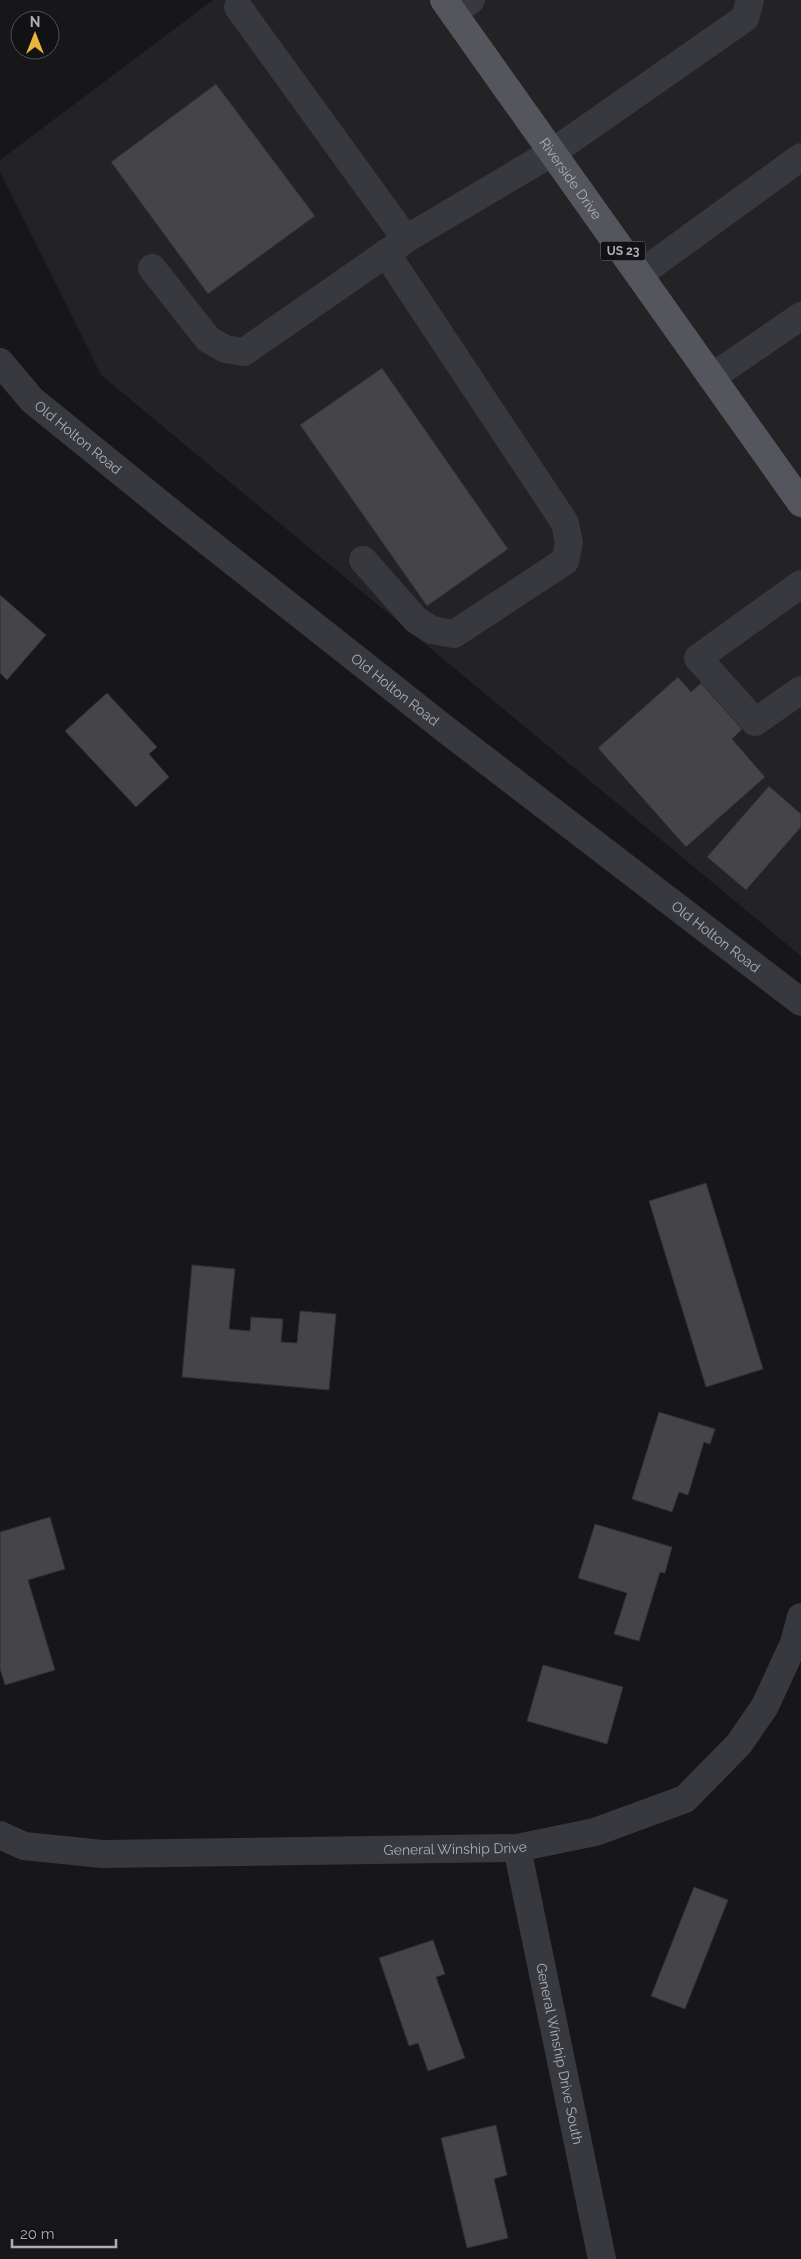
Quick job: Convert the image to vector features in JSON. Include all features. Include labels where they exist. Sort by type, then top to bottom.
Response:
[{"type":"main road","name":"Riverside Drive","points":[[456,4],[553,152],[712,377],[797,489]]},
{"type":"street","points":[[152,268],[208,340],[225,349],[244,352],[396,246],[553,152],[746,18],[750,0]]},
{"type":"street","points":[[238,7],[396,246],[565,523],[569,543],[565,561],[454,634],[432,630],[416,620],[363,560]]},
{"type":"street","points":[[640,274],[801,157]]},
{"type":"street","points":[[712,377],[801,316]]},
{"type":"street","name":"Old Holton Road","points":[[0,362],[32,400],[174,515],[452,736],[801,1002]]},
{"type":"street","points":[[801,584],[698,658],[755,722],[801,690]]},
{"type":"street","name":"General Winship Drive","points":[[0,1835],[24,1846],[102,1854],[517,1848],[596,1832],[685,1799],[739,1744],[765,1706],[794,1643],[801,1617]]},
{"type":"street","name":"General Winship Drive South","points":[[517,1848],[602,2259]]},
{"type":"shaded area","points":[[213,0],[801,0],[801,956],[101,375],[0,172],[0,160]]},
{"type":"building","points":[[216,84],[315,216],[208,294],[111,162]]},
{"type":"building","points":[[382,368],[508,549],[427,606],[300,425]]},
{"type":"building","points":[[0,595],[46,635],[7,680],[0,673]]},
{"type":"building","points":[[678,677],[691,692],[701,683],[742,729],[732,739],[765,777],[686,847],[598,748]]},
{"type":"building","points":[[107,693],[157,747],[149,754],[169,777],[136,807],[65,731]]},
{"type":"building","points":[[769,786],[801,814],[801,827],[746,890],[707,857]]},
{"type":"building","points":[[706,1183],[763,1369],[706,1387],[649,1201]]},
{"type":"building","points":[[192,1265],[235,1269],[229,1329],[250,1331],[251,1317],[283,1319],[281,1342],[297,1343],[300,1311],[336,1314],[329,1390],[182,1377]]},
{"type":"building","points":[[659,1412],[715,1429],[710,1444],[704,1442],[688,1495],[679,1492],[672,1512],[632,1499]]},
{"type":"building","points":[[50,1517],[65,1569],[28,1580],[55,1670],[5,1685],[0,1669],[0,1532]]},
{"type":"building","points":[[595,1524],[672,1547],[665,1573],[660,1572],[639,1641],[614,1634],[627,1593],[578,1578]]},
{"type":"building","points":[[543,1665],[623,1687],[607,1744],[527,1721]]},
{"type":"building","points":[[694,1887],[728,1900],[685,2009],[651,1996]]},
{"type":"building","points":[[433,1940],[445,1974],[436,1977],[465,2058],[428,2071],[418,2043],[409,2046],[379,1958]]},
{"type":"building","points":[[496,2125],[507,2175],[494,2179],[508,2238],[467,2248],[441,2138]]}]
